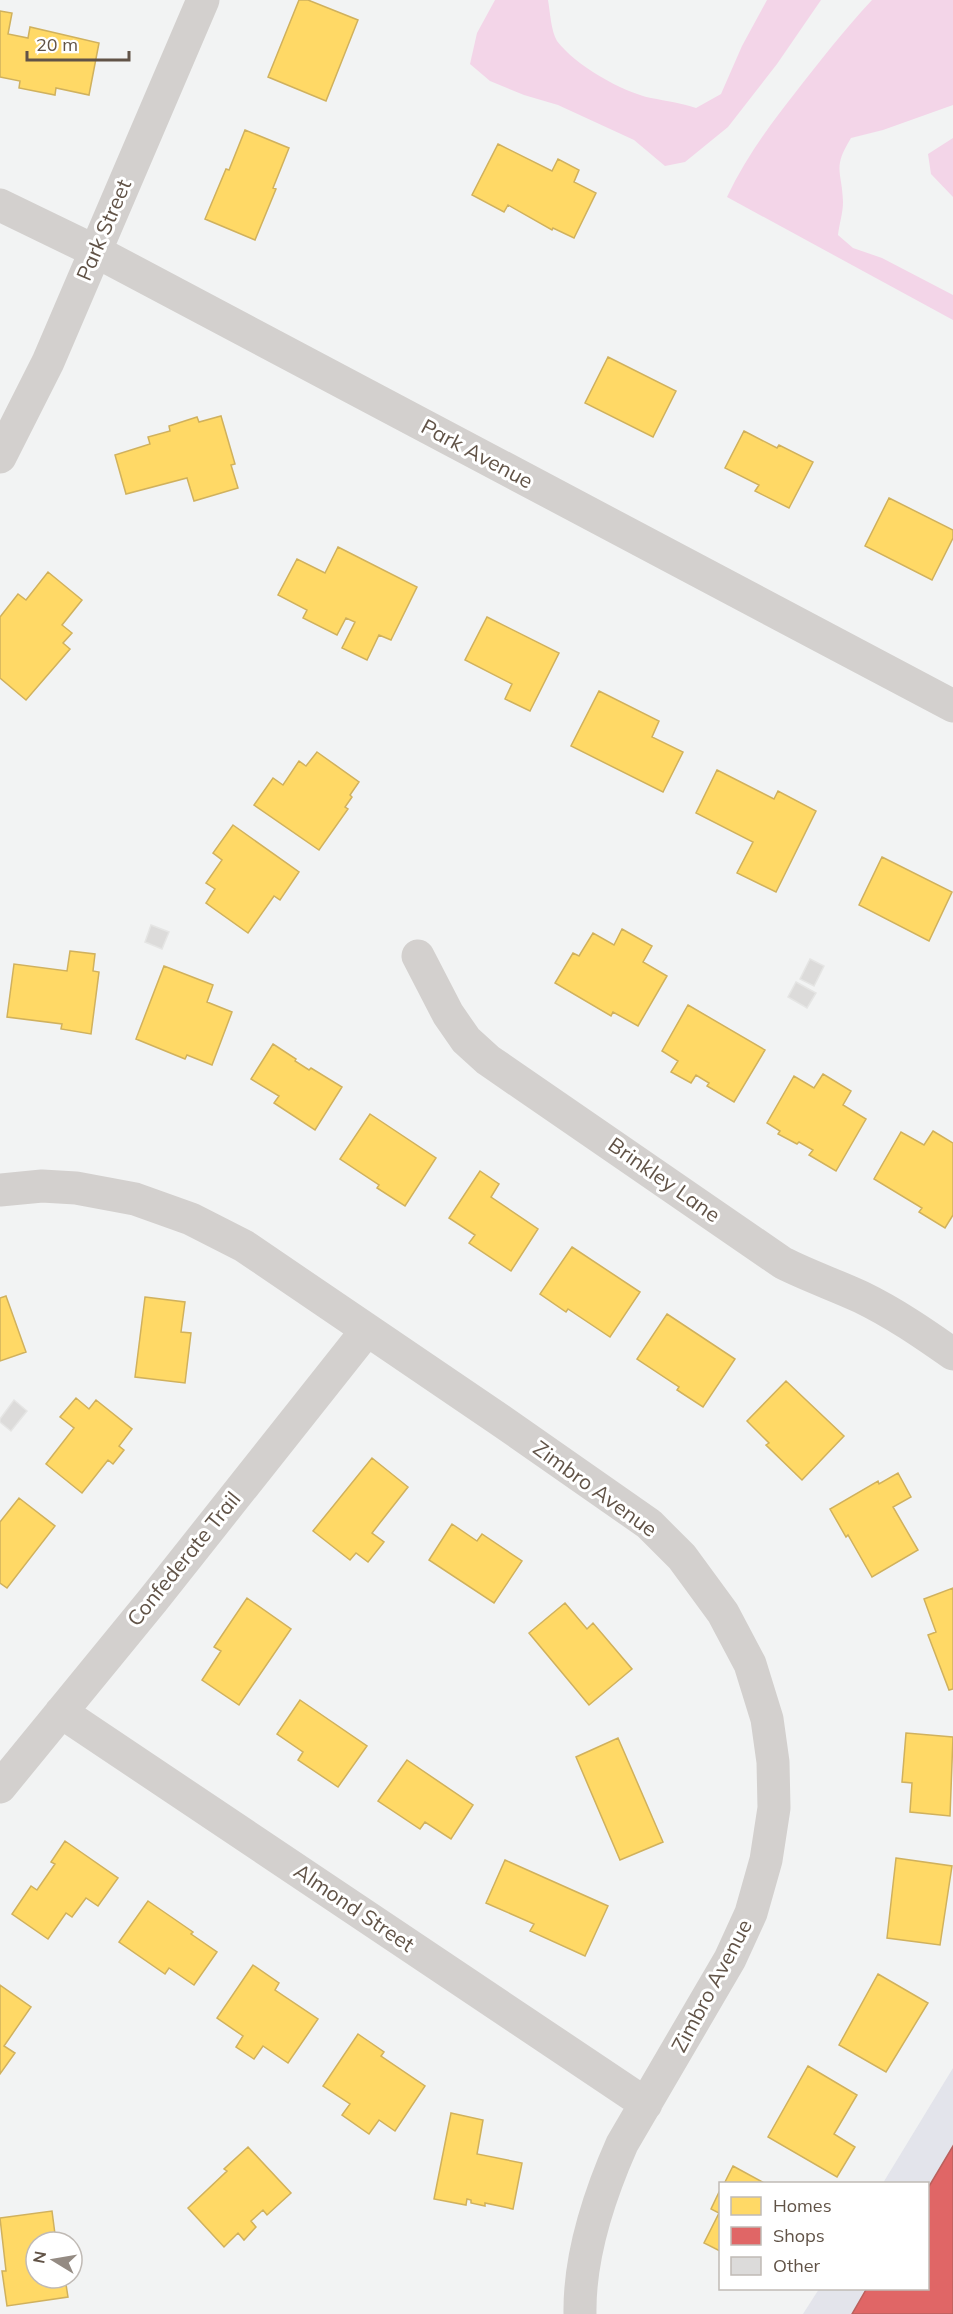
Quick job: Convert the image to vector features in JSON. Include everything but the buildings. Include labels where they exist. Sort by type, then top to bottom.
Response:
[{"type":"street","name":"Park Street","points":[[0,456],[48,362],[202,0]]},
{"type":"street","name":"Park Avenue","points":[[0,205],[95,251],[953,706]]},
{"type":"street","name":"Brinkley Lane","points":[[418,956],[448,1014],[466,1040],[488,1060],[783,1263],[886,1310],[953,1354]]},
{"type":"street","name":"Zimbro Avenue","points":[[0,1190],[42,1186],[76,1188],[135,1199],[191,1219],[244,1246],[649,1524],[682,1557],[723,1613],[750,1664],[767,1719],[773,1762],[774,1808],[766,1860],[751,1913],[730,1959],[622,2144],[608,2175],[598,2206],[582,2276],[580,2314]]},
{"type":"street","name":"Confederate Trail","points":[[0,1787],[367,1330]]},
{"type":"street","name":"Almond Street","points":[[61,1712],[646,2104]]},
{"type":"shaded area","points":[[495,0],[548,0],[552,27],[557,41],[587,68],[613,84],[639,95],[696,108],[721,94],[742,46],[767,0],[821,0],[777,64],[728,127],[685,162],[665,166],[634,140],[558,105],[524,95],[490,81],[470,64],[477,33]]},
{"type":"shaded area","points":[[872,0],[953,0],[953,105],[883,130],[851,138],[840,163],[843,202],[838,235],[853,248],[882,258],[953,295],[953,320],[727,197],[750,156],[776,118],[832,46]]},
{"type":"shaded area","points":[[953,138],[953,197],[931,174],[928,154]]},
{"type":"shaded area","points":[[953,2068],[953,2314],[803,2314],[818,2290],[929,2290],[929,2182],[884,2182]]}]
